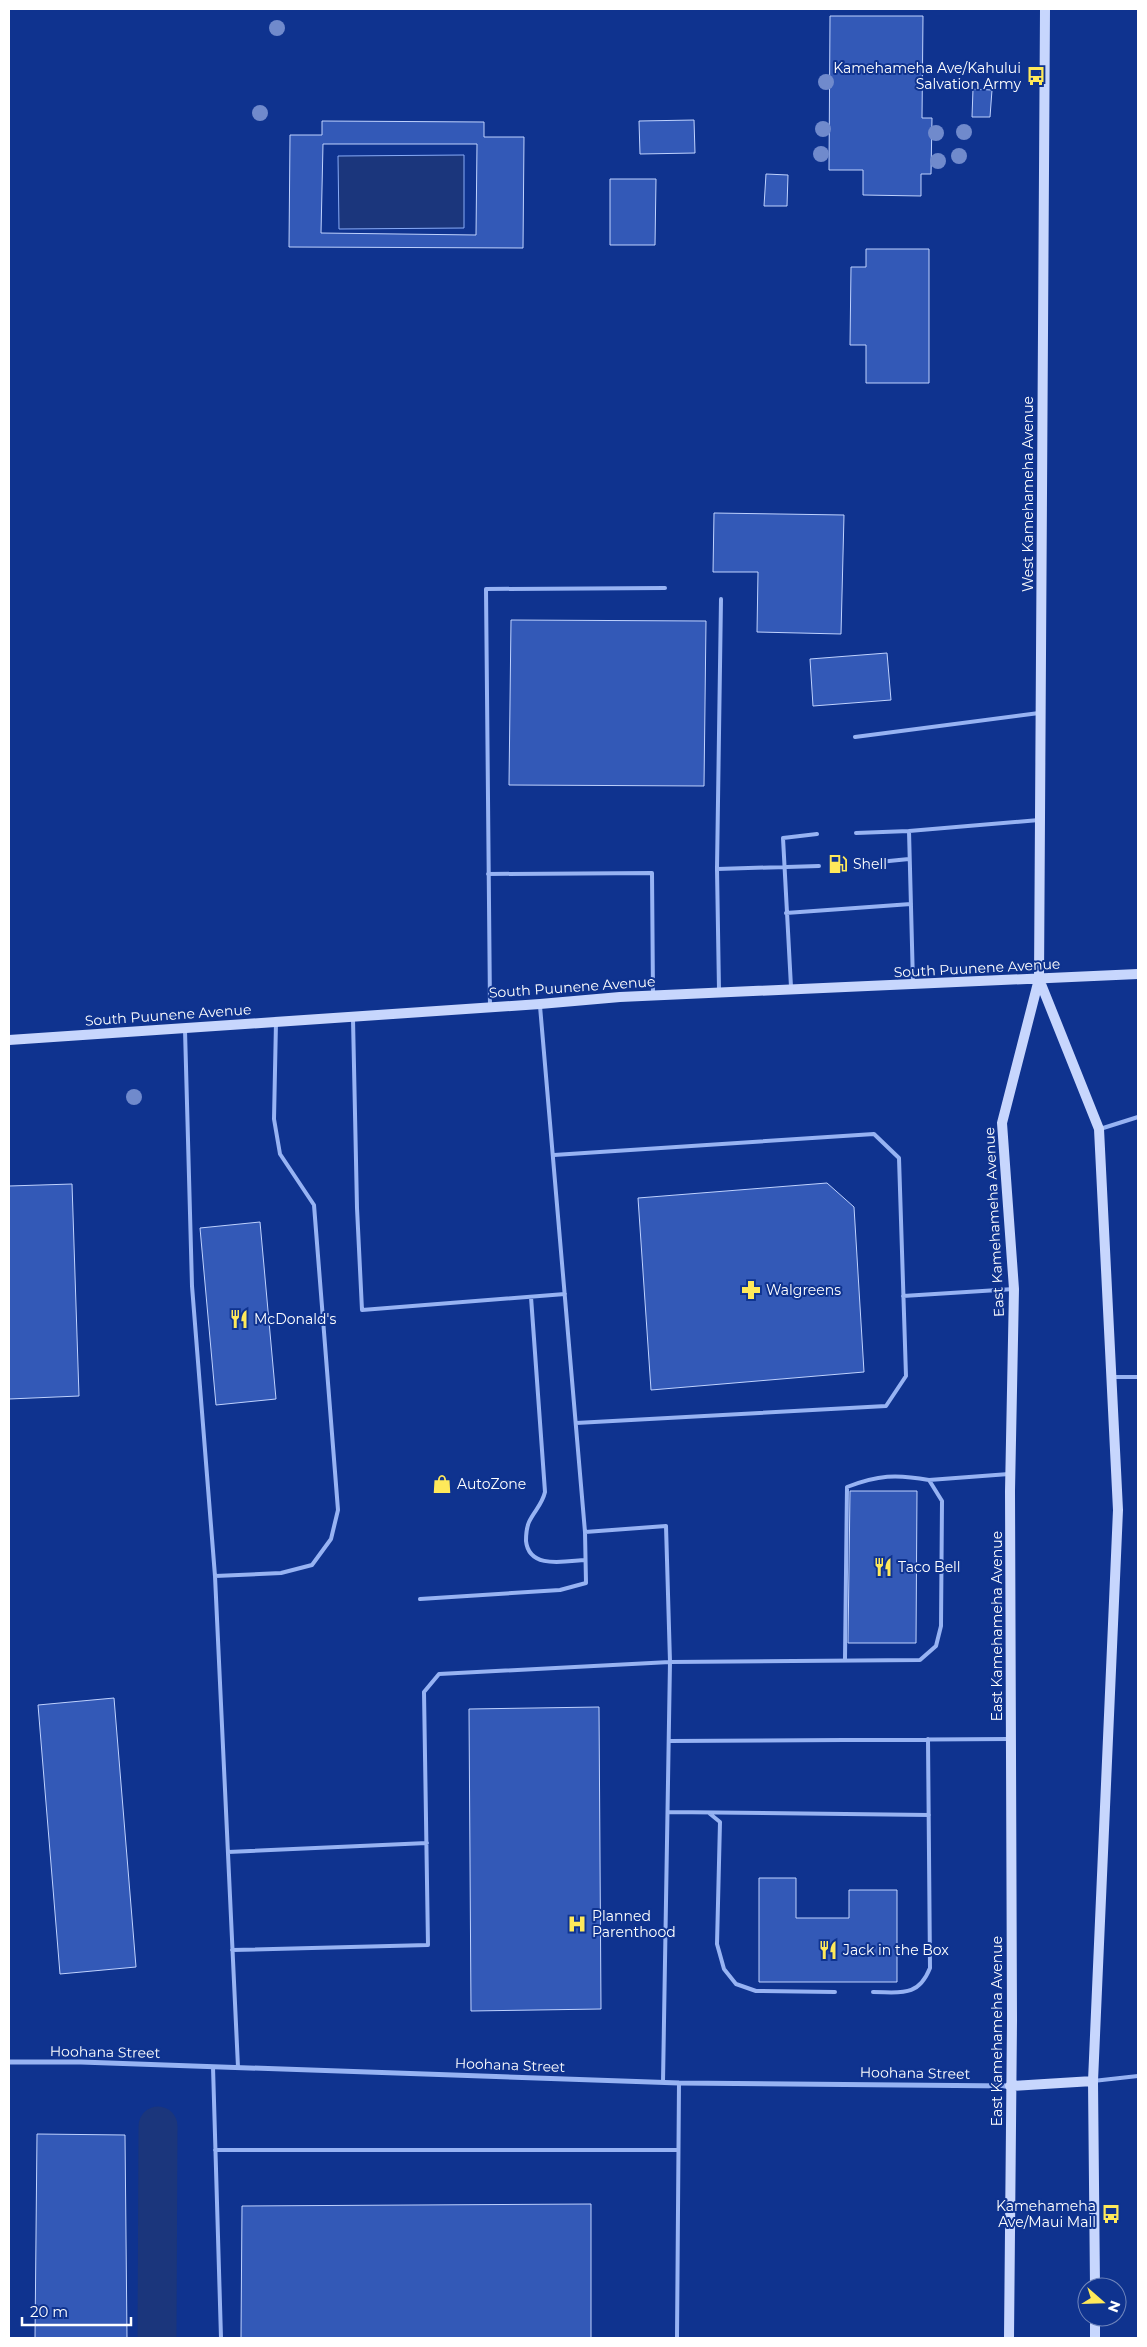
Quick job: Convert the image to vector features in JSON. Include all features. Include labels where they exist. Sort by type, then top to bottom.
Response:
[{"type":"street","name":"West Kamehameha Avenue","points":[[1039,979],[1045,9]]},
{"type":"street","name":"South Puunene Avenue","points":[[9,1040],[654,995],[1138,974]]},
{"type":"street","points":[[1039,979],[1099,1129],[1118,1510],[1093,2081],[1095,2277]]},
{"type":"street","name":"East Kamehameha Avenue","points":[[1009,2338],[1011,1474],[1014,1289],[1002,1123],[1039,979]]},
{"type":"street","name":"Hoohana Street","points":[[9,2062],[238,2067],[678,2083],[1010,2086]]},
{"type":"street","points":[[1010,2086],[1093,2081]]},
{"type":"lane","points":[[490,1007],[486,588],[665,588]]},
{"type":"lane","points":[[719,993],[716,869],[721,599]]},
{"type":"lane","points":[[855,738],[1041,713]]},
{"type":"lane","points":[[856,833],[909,831],[1041,820]]},
{"type":"lane","points":[[909,831],[913,985]]},
{"type":"lane","points":[[792,990],[783,868],[783,838],[817,834]]},
{"type":"lane","points":[[859,864],[909,859]]},
{"type":"lane","points":[[716,869],[819,866]]},
{"type":"lane","points":[[488,874],[652,873],[654,995]]},
{"type":"lane","points":[[786,913],[911,904]]},
{"type":"lane","points":[[420,1599],[560,1590],[586,1583],[585,1532],[540,1004]]},
{"type":"lane","points":[[353,1016],[357,1208],[362,1310],[565,1294]]},
{"type":"lane","points":[[215,1576],[281,1573],[312,1565],[331,1539],[338,1510],[314,1205],[280,1154],[274,1119],[276,1021]]},
{"type":"lane","points":[[185,1027],[192,1286],[215,1576],[238,2067]]},
{"type":"lane","points":[[1099,1129],[1138,1117]]},
{"type":"lane","points":[[554,1155],[874,1134],[899,1158],[906,1376],[886,1406],[576,1423]]},
{"type":"lane","points":[[903,1296],[1014,1289]]},
{"type":"lane","points":[[531,1297],[545,1492],[542,1504],[529,1522],[526,1534],[527,1547],[535,1558],[549,1563],[586,1560]]},
{"type":"lane","points":[[1112,1378],[1138,1377]]},
{"type":"lane","points":[[845,1659],[847,1487],[870,1478],[888,1475],[929,1480],[1011,1474]]},
{"type":"lane","points":[[232,1950],[428,1945],[424,1692],[439,1674],[670,1662],[845,1659],[920,1660],[936,1646],[941,1626],[942,1500],[929,1480]]},
{"type":"lane","points":[[585,1532],[666,1526],[670,1662],[663,2082]]},
{"type":"lane","points":[[873,1992],[909,1992],[925,1982],[930,1968],[928,1739]]},
{"type":"lane","points":[[669,1741],[1011,1739]]},
{"type":"lane","points":[[668,1812],[929,1815]]},
{"type":"lane","points":[[709,1812],[720,1822],[717,1944],[724,1969],[736,1984],[756,1991],[835,1992]]},
{"type":"lane","points":[[228,1852],[427,1843]]},
{"type":"lane","points":[[213,2067],[221,2338]]},
{"type":"lane","points":[[1093,2081],[1138,2076]]},
{"type":"lane","points":[[677,2338],[678,2083]]},
{"type":"lane","points":[[215,2150],[678,2150]]},
{"type":"water","points":[[464,155],[464,228],[339,229],[338,156]]},
{"type":"building","points":[[830,16],[923,16],[922,118],[932,118],[931,174],[921,174],[921,196],[863,195],[863,170],[829,170]]},
{"type":"building","points":[[973,89],[992,90],[990,117],[972,117]]},
{"type":"building","points":[[694,120],[695,153],[640,154],[639,121]]},
{"type":"building","points":[[322,121],[484,122],[484,137],[524,137],[523,248],[289,247],[290,135],[322,135]],"holes":[[[323,144],[477,144],[476,235],[321,233]]]},
{"type":"building","points":[[766,174],[788,175],[787,206],[764,206]]},
{"type":"building","points":[[610,179],[656,179],[655,245],[610,245]]},
{"type":"building","points":[[866,249],[929,249],[929,383],[866,383],[866,345],[850,345],[851,267],[866,267]]},
{"type":"building","points":[[714,513],[844,515],[841,634],[757,632],[758,572],[713,572]]},
{"type":"building","points":[[511,620],[706,621],[704,786],[509,785]]},
{"type":"building","points":[[887,653],[891,700],[813,706],[810,659]]},
{"type":"building","name":"Walgreens","points":[[827,1183],[854,1207],[864,1372],[651,1390],[638,1198]]},
{"type":"building","points":[[72,1184],[79,1396],[9,1399],[9,1186]]},
{"type":"building","points":[[260,1222],[276,1399],[216,1405],[200,1228]]},
{"type":"building","name":"Taco Bell","points":[[850,1491],[917,1491],[916,1643],[848,1643]]},
{"type":"building","points":[[114,1698],[136,1967],[60,1974],[38,1705]]},
{"type":"building","points":[[599,1707],[601,2009],[471,2011],[469,1709]]},
{"type":"building","name":"Jack in the Box","points":[[759,1878],[796,1878],[796,1918],[849,1918],[849,1890],[897,1890],[897,1982],[759,1982]]},
{"type":"building","points":[[37,2134],[125,2135],[127,2338],[35,2338]]},
{"type":"building","points":[[591,2204],[591,2338],[241,2338],[242,2206]]},
{"type":"waterway","points":[[157,2338],[158,2126]]},
{"type":"place","name":"Kamehameha Ave/Kahului Salvation Army","points":[[1036,76]]},
{"type":"place","name":"Shell","points":[[838,864]]},
{"type":"place","name":"Walgreens","points":[[751,1290]]},
{"type":"place","name":"McDonald's","points":[[239,1319]]},
{"type":"place","name":"AutoZone","points":[[442,1484]]},
{"type":"place","name":"Taco Bell","points":[[883,1567]]},
{"type":"place","name":"Planned Parenthood","points":[[577,1924]]},
{"type":"place","name":"Jack in the Box","points":[[828,1950]]},
{"type":"place","name":"Kamehameha Ave/Maui Mall","points":[[1111,2214]]}]
